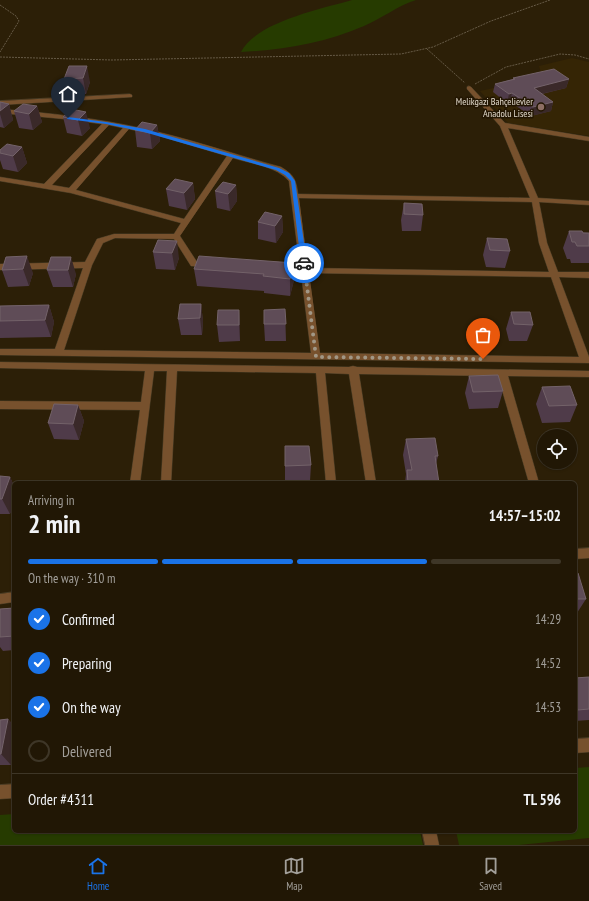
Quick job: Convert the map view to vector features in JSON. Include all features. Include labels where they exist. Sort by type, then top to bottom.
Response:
[{"type":"street","points":[[0,352],[587,360],[543,243],[535,200],[503,125],[469,88]]},
{"type":"street","points":[[0,103],[130,96]]},
{"type":"street","points":[[0,111],[106,123],[128,127],[278,169],[287,174],[293,181],[316,357]]},
{"type":"street","points":[[46,187],[106,123]]},
{"type":"street","points":[[503,125],[589,139]]},
{"type":"street","points":[[71,191],[128,127]]},
{"type":"street","points":[[176,236],[231,156]]},
{"type":"street","points":[[0,179],[71,191],[186,222]]},
{"type":"street","points":[[295,196],[535,200],[589,203]]},
{"type":"street","points":[[58,353],[88,265],[98,243],[106,238],[114,236],[176,236]]},
{"type":"street","points":[[176,236],[194,264],[218,266]]},
{"type":"street","points":[[0,267],[88,265]]},
{"type":"street","points":[[273,270],[305,272],[589,275]]},
{"type":"street","points":[[0,365],[589,374]]},
{"type":"street","points":[[135,481],[150,367]]},
{"type":"street","points":[[166,481],[172,367]]},
{"type":"street","points":[[320,369],[331,481]]},
{"type":"street","points":[[353,370],[372,481]]},
{"type":"street","points":[[502,373],[533,481]]},
{"type":"street","points":[[0,405],[145,406]]},
{"type":"street","points":[[577,554],[589,553]]},
{"type":"street","points":[[0,598],[12,598]]},
{"type":"street","points":[[577,746],[589,745]]},
{"type":"street","points":[[0,792],[12,791]]},
{"type":"street","points":[[429,833],[432,845]]},
{"type":"path","points":[[0,57],[94,60],[401,54],[427,49],[491,21],[550,0]]},
{"type":"path","points":[[0,5],[16,16],[19,21],[0,52]]},
{"type":"path","points":[[427,49],[470,87],[500,70],[527,61],[563,54],[575,55],[589,59]]},
{"type":"shaded area","name":"Melikgazi Bahçelievler Anadolu Lisesi","points":[[572,58],[589,62],[589,136],[508,123],[480,91],[542,77],[539,66]]},
{"type":"green space","points":[[352,0],[416,0],[364,26],[334,37],[304,45],[241,52],[260,32],[307,12]]},
{"type":"green space","points":[[589,767],[589,838],[519,845],[459,845],[456,833],[577,833],[577,768]]},
{"type":"green space","points":[[12,814],[12,833],[420,833],[423,845],[0,845],[0,815]]},
{"type":"building","points":[[69,66],[87,66],[83,78],[64,79]]},
{"type":"building","points":[[554,69],[569,79],[534,88],[553,102],[533,107],[512,93],[509,94],[495,84],[515,79],[513,78]]},
{"type":"building","points":[[0,102],[9,104],[0,111]]},
{"type":"building","points":[[23,104],[37,106],[29,114],[14,111]]},
{"type":"building","points":[[71,109],[86,112],[78,120],[63,117]]},
{"type":"building","points":[[142,122],[157,125],[150,133],[135,130]]},
{"type":"building","points":[[7,144],[22,147],[13,156],[0,153],[0,150]]},
{"type":"building","points":[[175,179],[193,183],[184,193],[166,189]]},
{"type":"building","points":[[223,182],[236,185],[228,194],[215,191]]},
{"type":"building","points":[[404,203],[422,204],[423,215],[404,214]]},
{"type":"building","points":[[265,212],[282,216],[275,226],[258,222]]},
{"type":"building","points":[[569,231],[582,231],[583,233],[589,233],[589,246],[577,246],[575,242],[572,242]]},
{"type":"building","points":[[487,238],[507,239],[510,251],[490,250]]},
{"type":"building","points":[[158,240],[177,241],[172,253],[153,252]]},
{"type":"building","points":[[27,256],[23,269],[2,270],[6,257]]},
{"type":"building","points":[[199,256],[294,263],[290,279],[263,276],[264,274],[194,269]]},
{"type":"building","points":[[51,257],[71,257],[68,270],[47,270]]},
{"type":"building","points":[[180,304],[201,304],[200,318],[178,319]]},
{"type":"building","points":[[49,305],[45,320],[0,321],[0,306]]},
{"type":"building","points":[[285,309],[286,324],[264,324],[264,310]]},
{"type":"building","points":[[218,310],[239,310],[239,325],[217,325]]},
{"type":"building","points":[[511,312],[530,312],[533,325],[514,324]]},
{"type":"building","points":[[498,375],[503,391],[473,392],[469,376]]},
{"type":"building","points":[[570,386],[577,405],[549,406],[542,387]]},
{"type":"building","points":[[54,404],[78,405],[73,424],[48,423]]},
{"type":"building","points":[[435,438],[438,456],[435,456],[439,481],[408,481],[407,470],[412,470],[406,439]]},
{"type":"building","points":[[285,446],[309,446],[311,465],[285,466]]},
{"type":"building","points":[[0,476],[10,477],[2,499],[0,499]]},
{"type":"building","points":[[577,573],[578,573],[586,599],[577,599]]},
{"type":"building","points":[[12,608],[12,636],[0,637],[0,609]]},
{"type":"building","points":[[589,677],[589,709],[578,710],[577,678]]},
{"type":"building","points":[[8,719],[1,754],[0,754],[0,720]]},
{"type":"way so far","points":[[304,263],[316,357],[483,359]]},
{"type":"place","name":"Melikgazi Bahçelievler Anadolu Lisesi","points":[[541,107]]},
{"type":"route","points":[[68,118],[145,130],[283,171],[290,176],[293,181],[304,263]]}]
